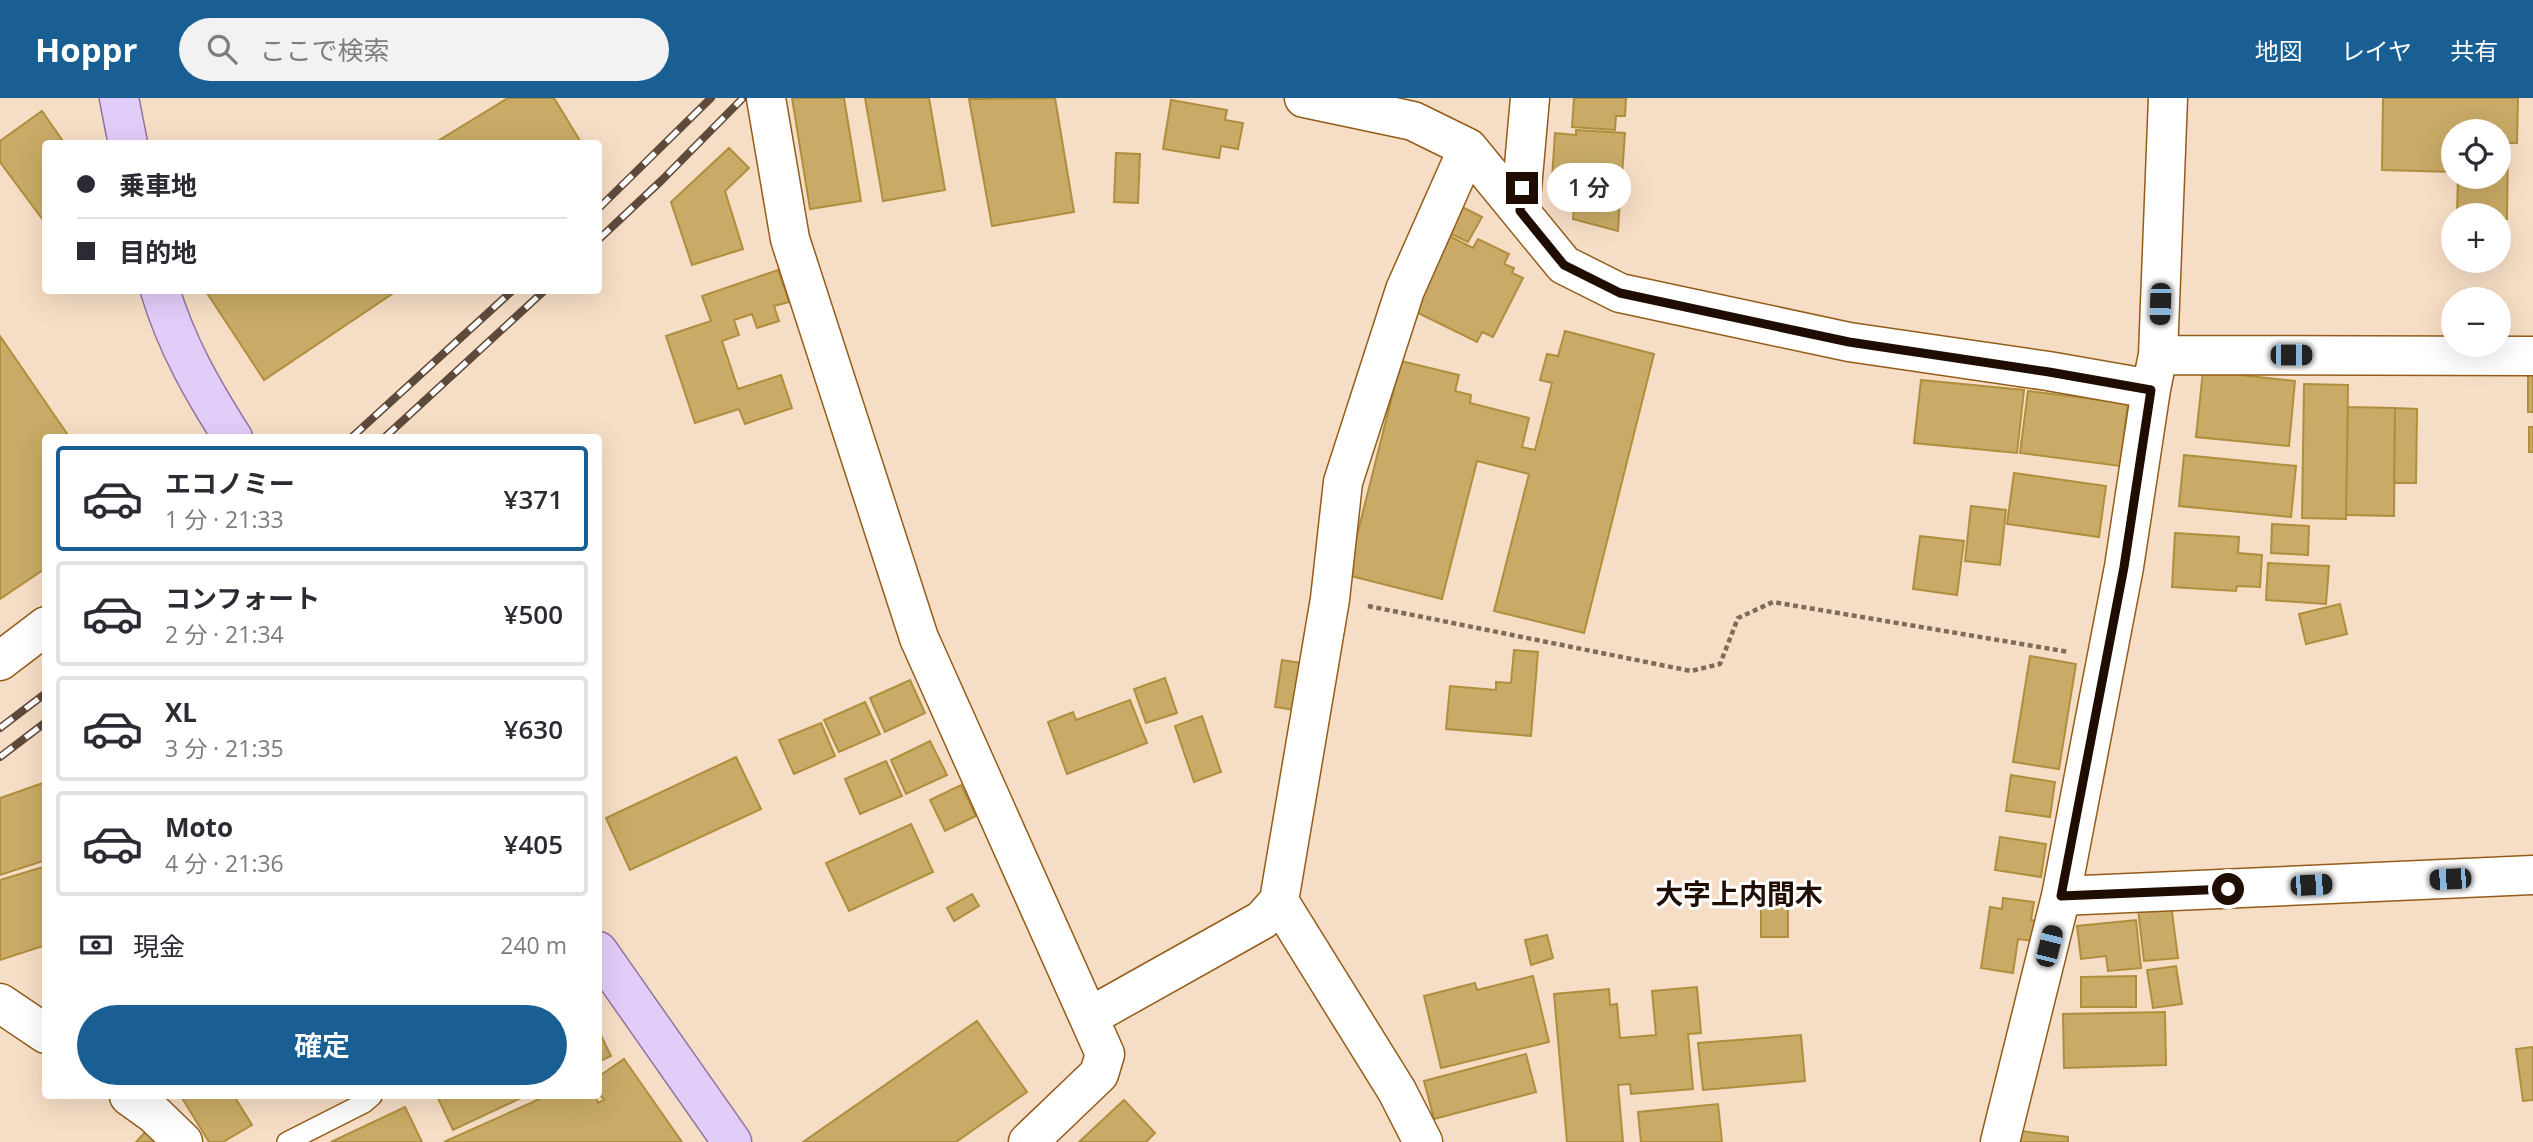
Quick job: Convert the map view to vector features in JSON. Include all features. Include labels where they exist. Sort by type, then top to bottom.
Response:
[{"type":"main road","points":[[119,98],[127,140]]},
{"type":"main road","points":[[162,294],[183,351],[200,385],[231,434]]},
{"type":"main road","points":[[602,963],[732,1142]]},
{"type":"street","points":[[766,98],[790,239],[919,638],[1105,1054],[1099,1074],[1028,1142]]},
{"type":"street","points":[[1304,98],[1413,121],[1468,148],[1564,265],[1620,293],[1849,342],[2049,372],[2154,372],[2533,355]]},
{"type":"street","points":[[1520,211],[1530,98]]},
{"type":"street","points":[[2000,1142],[2061,896],[2124,567],[2154,372],[2168,98]]},
{"type":"street","points":[[1088,1017],[1262,920],[1279,901],[1329,598],[1343,482],[1405,290],[1468,148]]},
{"type":"street","points":[[0,661],[42,629]]},
{"type":"street","points":[[2061,896],[2533,875]]},
{"type":"street","points":[[1279,901],[1397,1091],[1423,1142]]},
{"type":"street","points":[[0,1003],[42,1031]]},
{"type":"street","points":[[133,1099],[154,1114],[183,1142]]},
{"type":"lane","points":[[287,1142],[368,1099]]},
{"type":"path","points":[[1329,598],[1691,671],[1720,664],[1738,618],[1773,602],[2106,659]]},
{"type":"building","points":[[508,98],[554,98],[580,140],[440,140]]},
{"type":"building","points":[[792,98],[844,98],[861,201],[810,209]]},
{"type":"building","points":[[865,98],[929,98],[945,190],[883,201]]},
{"type":"building","points":[[1055,98],[1074,212],[992,226],[969,99]]},
{"type":"building","points":[[1574,98],[1626,98],[1625,116],[1616,116],[1615,130],[1572,127]]},
{"type":"building","points":[[2383,98],[2518,98],[2517,143],[2511,143],[2511,119],[2441,119],[2441,172],[2382,170]]},
{"type":"building","points":[[1171,100],[1227,110],[1225,120],[1243,123],[1238,149],[1221,146],[1219,158],[1163,149]]},
{"type":"building","points":[[42,111],[62,140],[42,140],[42,219],[0,162],[0,141]]},
{"type":"building","points":[[1576,130],[1625,133],[1622,175],[1581,172],[1580,180],[1552,179],[1555,133],[1576,135]]},
{"type":"building","points":[[729,148],[749,168],[725,191],[743,249],[692,265],[671,202]]},
{"type":"building","points":[[1116,153],[1140,154],[1138,203],[1114,202]]},
{"type":"building","points":[[2458,189],[2507,189],[2507,203],[2457,203]]},
{"type":"building","points":[[1575,192],[1620,196],[1618,231],[1573,219]]},
{"type":"building","points":[[1462,207],[1482,217],[1468,242],[1449,233]]},
{"type":"building","points":[[1447,235],[1473,248],[1478,239],[1509,254],[1504,264],[1514,268],[1512,273],[1523,278],[1493,337],[1482,332],[1477,342],[1410,309]]},
{"type":"building","points":[[778,270],[789,302],[774,306],[779,321],[757,328],[752,314],[734,320],[739,335],[722,341],[738,389],[781,375],[792,408],[745,424],[739,409],[695,423],[666,336],[711,321],[702,296]]},
{"type":"building","points":[[208,294],[392,294],[264,380]]},
{"type":"building","points":[[1565,331],[1654,354],[1584,633],[1494,611],[1529,474],[1477,461],[1442,599],[1347,575],[1401,361],[1459,375],[1455,391],[1471,395],[1470,403],[1529,418],[1522,447],[1535,450],[1552,383],[1540,380],[1547,354],[1558,356]]},
{"type":"building","points":[[0,336],[67,434],[42,434],[42,571],[0,599]]},
{"type":"building","points":[[2203,371],[2295,381],[2289,446],[2196,437]]},
{"type":"building","points":[[2528,372],[2533,372],[2533,412],[2528,412]]},
{"type":"building","points":[[1921,380],[2024,390],[2017,453],[1914,443]]},
{"type":"building","points":[[2304,384],[2348,385],[2346,519],[2302,518]]},
{"type":"building","points":[[2028,391],[2128,403],[2120,466],[2020,453]]},
{"type":"building","points":[[2348,407],[2395,408],[2394,516],[2346,515]]},
{"type":"building","points":[[2395,408],[2417,409],[2416,483],[2394,483]]},
{"type":"building","points":[[2529,427],[2533,427],[2533,452],[2529,452]]},
{"type":"building","points":[[2184,455],[2296,466],[2291,517],[2179,506]]},
{"type":"building","points":[[2014,473],[2106,486],[2099,537],[2007,524]]},
{"type":"building","points":[[1971,506],[2006,510],[2000,565],[1965,561]]},
{"type":"building","points":[[2272,524],[2309,526],[2308,555],[2271,553]]},
{"type":"building","points":[[2175,533],[2239,537],[2238,553],[2262,555],[2260,587],[2237,586],[2236,591],[2172,587]]},
{"type":"building","points":[[1920,536],[1964,541],[1957,595],[1913,589]]},
{"type":"building","points":[[2268,563],[2329,566],[2326,604],[2266,600]]},
{"type":"building","points":[[2340,604],[2347,634],[2306,644],[2299,614]]},
{"type":"building","points":[[1514,650],[1538,652],[1531,736],[1446,729],[1450,686],[1496,690],[1496,682],[1511,683]]},
{"type":"building","points":[[2030,656],[2076,664],[2059,769],[2013,762]]},
{"type":"building","points":[[1282,660],[1302,663],[1295,710],[1275,707]]},
{"type":"building","points":[[1165,678],[1177,713],[1146,723],[1134,689]]},
{"type":"building","points":[[910,680],[925,713],[885,732],[870,698]]},
{"type":"building","points":[[1130,700],[1147,743],[1067,774],[1048,722],[1073,712],[1076,720]]},
{"type":"building","points":[[865,702],[880,734],[839,752],[824,720]]},
{"type":"building","points":[[1202,716],[1221,772],[1194,782],[1175,726]]},
{"type":"building","points":[[821,723],[835,756],[794,774],[779,740]]},
{"type":"building","points":[[930,741],[947,775],[906,794],[891,760]]},
{"type":"building","points":[[736,757],[761,809],[630,870],[606,818]]},
{"type":"building","points":[[886,761],[902,796],[860,814],[845,779]]},
{"type":"building","points":[[2011,775],[2055,782],[2050,817],[2006,811]]},
{"type":"building","points":[[42,783],[42,861],[0,875],[0,798]]},
{"type":"building","points":[[961,785],[976,816],[945,831],[930,800]]},
{"type":"building","points":[[911,824],[933,872],[849,911],[826,863]]},
{"type":"building","points":[[2000,837],[2046,844],[2041,877],[1995,870]]},
{"type":"building","points":[[42,867],[42,946],[0,960],[0,880]]},
{"type":"building","points":[[1761,889],[1788,889],[1788,937],[1761,937]]},
{"type":"building","points":[[972,894],[979,906],[954,921],[947,908]]},
{"type":"building","points":[[2003,898],[2034,902],[2031,920],[2037,921],[2034,941],[2018,939],[2013,973],[1981,968],[1990,907],[2002,909]]},
{"type":"building","points":[[2171,904],[2178,958],[2144,961],[2138,909]]},
{"type":"building","points":[[2136,920],[2141,968],[2108,971],[2106,956],[2081,959],[2077,926]]},
{"type":"building","points":[[1547,935],[1553,958],[1531,965],[1525,940]]},
{"type":"building","points":[[2176,966],[2182,1004],[2153,1008],[2147,970]]},
{"type":"building","points":[[1533,976],[1549,1042],[1441,1068],[1424,996],[1475,983],[1477,990]]},
{"type":"building","points":[[2136,976],[2136,1007],[2081,1007],[2081,977]]},
{"type":"building","points":[[1697,987],[1701,1033],[1688,1034],[1693,1089],[1631,1094],[1630,1084],[1618,1085],[1623,1142],[1567,1142],[1554,994],[1609,989],[1610,1005],[1617,1004],[1620,1038],[1656,1035],[1652,991]]},
{"type":"building","points":[[2165,1012],[2166,1065],[2064,1068],[2063,1014]]},
{"type":"building","points":[[977,1021],[1027,1092],[956,1142],[803,1142]]},
{"type":"building","points":[[1801,1035],[1805,1081],[1703,1090],[1698,1043]]},
{"type":"building","points":[[602,1037],[611,1056],[602,1060]]},
{"type":"building","points":[[2533,1047],[2533,1100],[2523,1101],[2516,1049]]},
{"type":"building","points":[[1526,1054],[1536,1092],[1434,1119],[1424,1081]]},
{"type":"building","points":[[624,1059],[682,1142],[444,1142],[539,1099],[596,1099],[598,1103],[604,1100],[602,1074]]},
{"type":"building","points":[[183,1099],[236,1099],[252,1125],[223,1142],[209,1142]]},
{"type":"building","points":[[438,1099],[519,1099],[453,1130]]},
{"type":"building","points":[[1124,1100],[1155,1133],[1146,1142],[1079,1142]]},
{"type":"building","points":[[1718,1104],[1722,1142],[1641,1142],[1638,1112]]},
{"type":"building","points":[[405,1107],[422,1142],[331,1142]]},
{"type":"building","points":[[150,1127],[167,1142],[136,1142]]},
{"type":"building","points":[[2021,1131],[2068,1137],[2068,1142],[2020,1142]]},
{"type":"railway","points":[[602,205],[711,98]]},
{"type":"railway","points":[[602,236],[743,98]]},
{"type":"railway","points":[[355,434],[509,294]]},
{"type":"railway","points":[[388,434],[541,294]]},
{"type":"railway","points":[[0,728],[42,696]]},
{"type":"railway","points":[[0,757],[42,725]]},
{"type":"district","name":"大字上内間木","points":[[1739,894]]},
{"type":"route","points":[[1522,188],[1520,211],[1564,265],[1620,293],[1849,342],[2151,390],[2124,567],[2061,896],[2228,889]]}]
